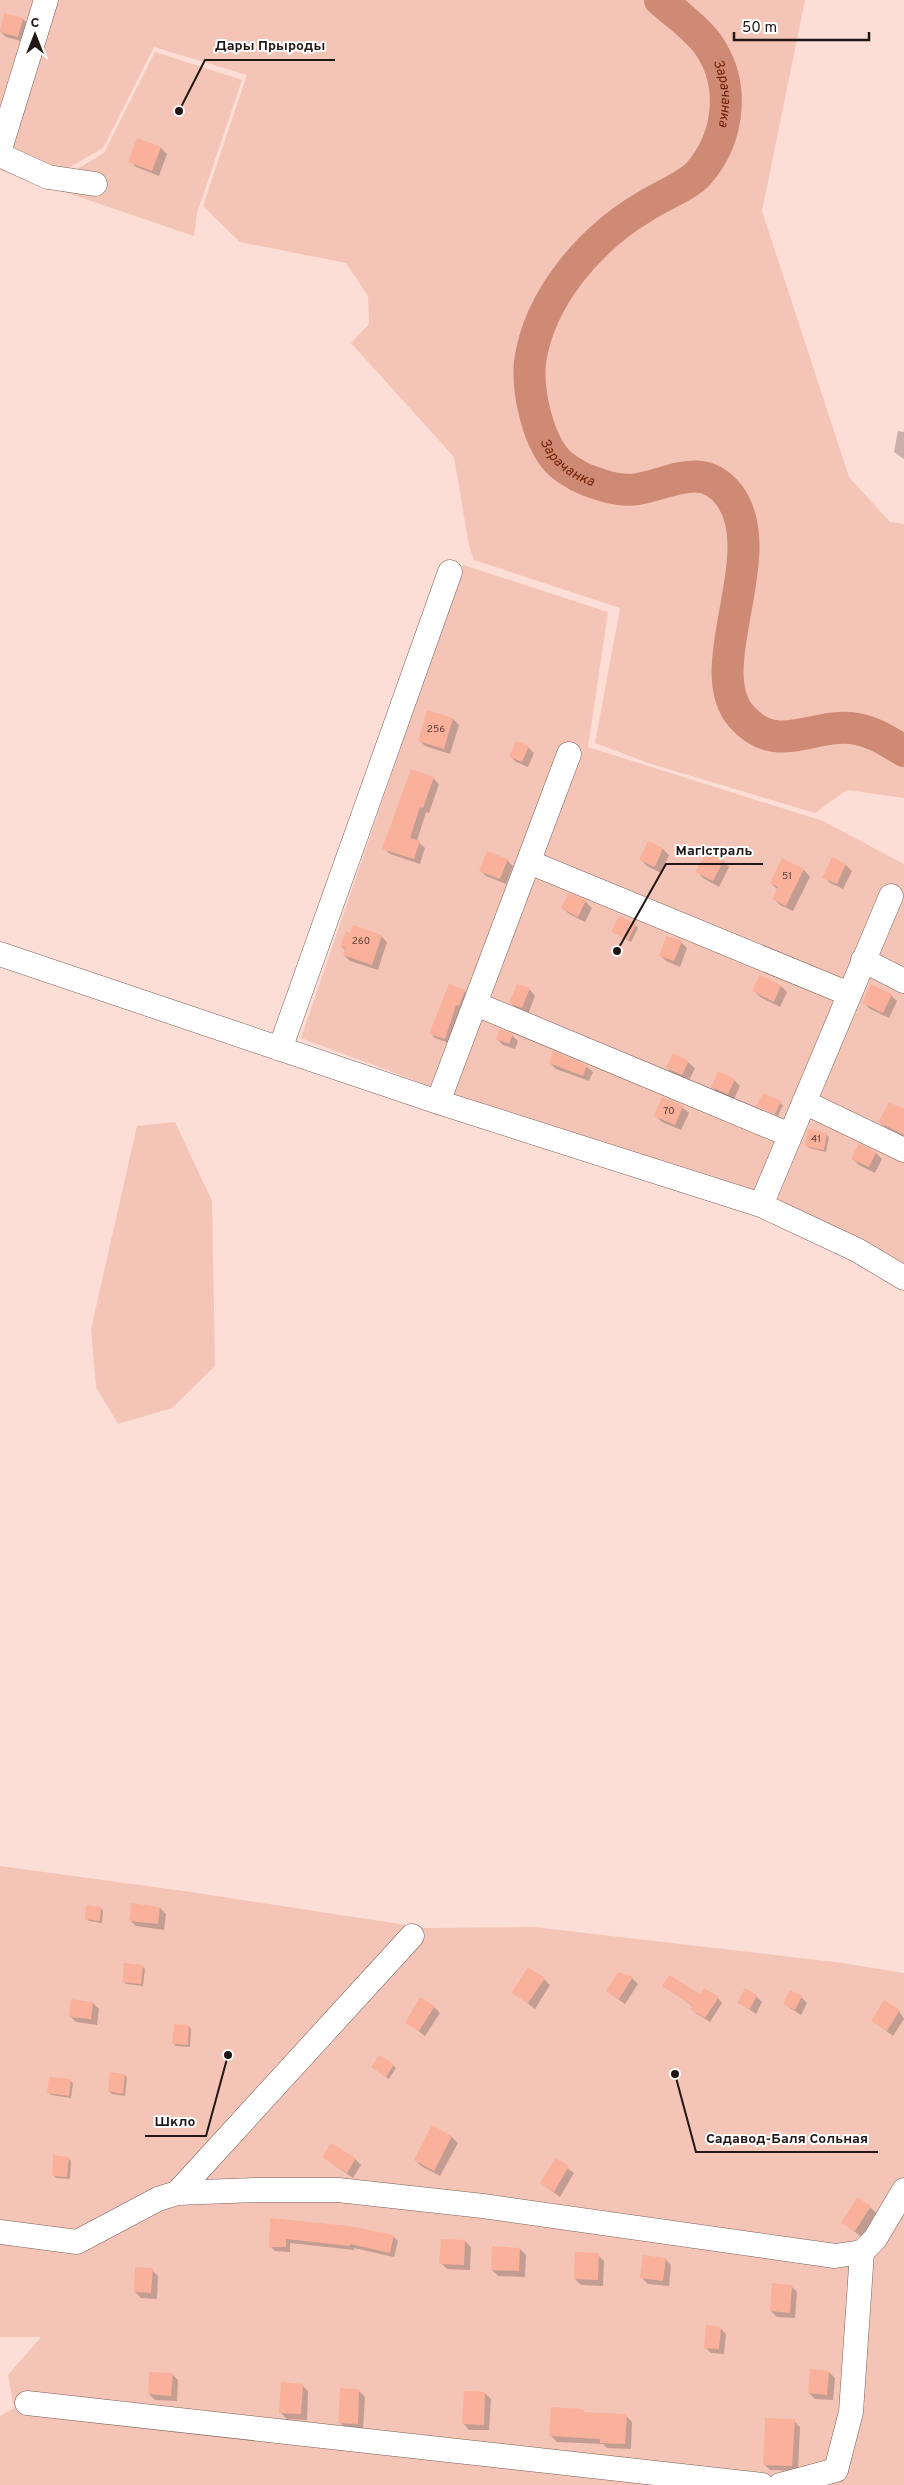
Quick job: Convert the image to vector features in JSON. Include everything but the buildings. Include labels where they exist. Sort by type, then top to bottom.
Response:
[{"type":"street","points":[[0,149],[46,0]]},
{"type":"street","points":[[0,155],[48,177],[95,184]]},
{"type":"street","points":[[280,1049],[450,572]]},
{"type":"street","points":[[438,1102],[569,754]]},
{"type":"street","points":[[529,862],[849,994]]},
{"type":"street","points":[[761,1205],[862,960],[891,896]]},
{"type":"street","points":[[0,954],[438,1102],[761,1205],[857,1250],[898,1272],[904,1278]]},
{"type":"street","points":[[862,960],[904,982]]},
{"type":"street","points":[[476,1004],[790,1135]]},
{"type":"street","points":[[804,1102],[904,1150]]},
{"type":"street","points":[[177,2193],[412,1936]]},
{"type":"street","points":[[0,2232],[77,2242],[158,2199],[177,2193],[255,2190],[338,2190],[483,2206],[582,2222],[702,2236],[835,2256],[862,2252],[875,2239],[904,2190]]},
{"type":"street","points":[[780,2485],[836,2470],[851,2412],[862,2252]]},
{"type":"street","points":[[27,2403],[762,2485]]},
{"type":"shaded area","points":[[0,0],[50,0],[7,155],[69,174],[104,153],[155,52],[242,80],[197,213],[194,236],[0,170]]},
{"type":"shaded area","points":[[56,0],[805,0],[762,211],[849,477],[890,522],[904,524],[904,798],[847,790],[815,813],[648,763],[595,743],[620,608],[474,560],[469,546],[454,457],[351,343],[369,324],[368,296],[346,263],[240,242],[203,206],[247,75],[154,47],[103,148],[67,169],[9,154]]},
{"type":"shaded area","points":[[463,565],[608,612],[588,747],[823,821],[904,864],[904,1267],[883,1251],[780,1200],[467,1100],[301,1038]]},
{"type":"shaded area","points":[[175,1122],[212,1201],[215,1366],[172,1408],[118,1424],[96,1387],[91,1329],[137,1126]]},
{"type":"shaded area","points":[[0,1866],[191,1892],[426,1928],[534,1927],[843,1963],[904,1973],[904,2485],[0,2485],[0,2416],[14,2408],[8,2375],[41,2337],[0,2337]]},
{"type":"waterway","name":"Зарачанка","points":[[660,0],[697,31],[707,43],[716,59],[722,75],[725,92],[726,110],[723,127],[709,159],[694,178],[624,220],[587,253],[570,272],[556,293],[544,315],[535,338],[530,362],[530,386],[538,425],[548,448],[560,464],[587,480],[612,488],[631,490],[675,479],[698,477],[709,479],[719,485],[729,495],[740,519],[744,547],[730,640],[728,669],[730,695],[741,716],[755,728],[768,735],[796,735],[841,728],[857,729],[875,735],[904,751]]},
{"type":"place","name":"Дары Прыроды","points":[[179,111]]},
{"type":"place","name":"Магістраль","points":[[617,951]]},
{"type":"place","name":"Шкло","points":[[228,2055]]},
{"type":"place","name":"Садавод-Баля Сольная","points":[[675,2074]]}]
